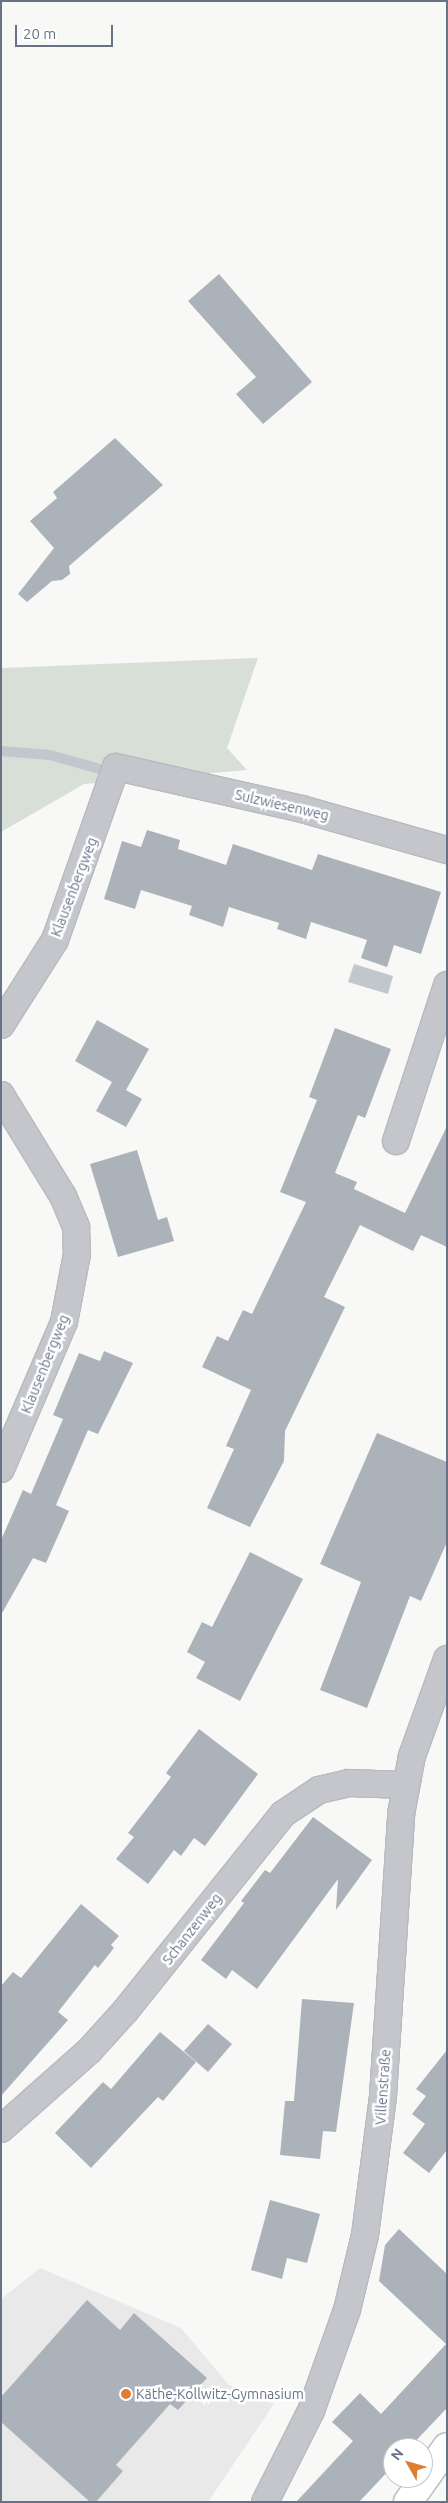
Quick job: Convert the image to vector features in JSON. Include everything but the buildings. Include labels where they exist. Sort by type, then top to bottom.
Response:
[{"type":"main road","points":[[408,2502],[447,2447]]},
{"type":"street","name":"Sulzwiesenweg","points":[[116,767],[312,812],[447,850]]},
{"type":"street","name":"Klausenbergweg","points":[[1,1025],[55,940],[116,767]]},
{"type":"street","points":[[396,1141],[447,986]]},
{"type":"street","name":"Klausenbergweg","points":[[1,1095],[63,1196],[76,1227],[77,1254],[64,1322],[1,1469]]},
{"type":"street","name":"Villenstraße","points":[[264,2502],[311,2411],[347,2310],[364,2235],[384,2096],[405,1784],[447,1660]]},
{"type":"street","name":"Schanzenweg","points":[[1,2129],[114,2024],[284,1814],[319,1790],[350,1783],[405,1784]]},
{"type":"shaded area","points":[[258,658],[227,748],[247,770],[84,784],[1,832],[1,668]]},
{"type":"shaded area","points":[[354,964],[393,976],[388,994],[348,982]]},
{"type":"shaded area","name":"Käthe-Kollwitz-Gymnasium","points":[[40,2268],[181,2328],[229,2385],[274,2404],[208,2502],[1,2502],[1,2299]]},
{"type":"waterway","points":[[1,751],[50,755],[107,771]]},
{"type":"place","name":"Käthe-Kollwitz-Gymnasium","points":[[126,2394]]}]
